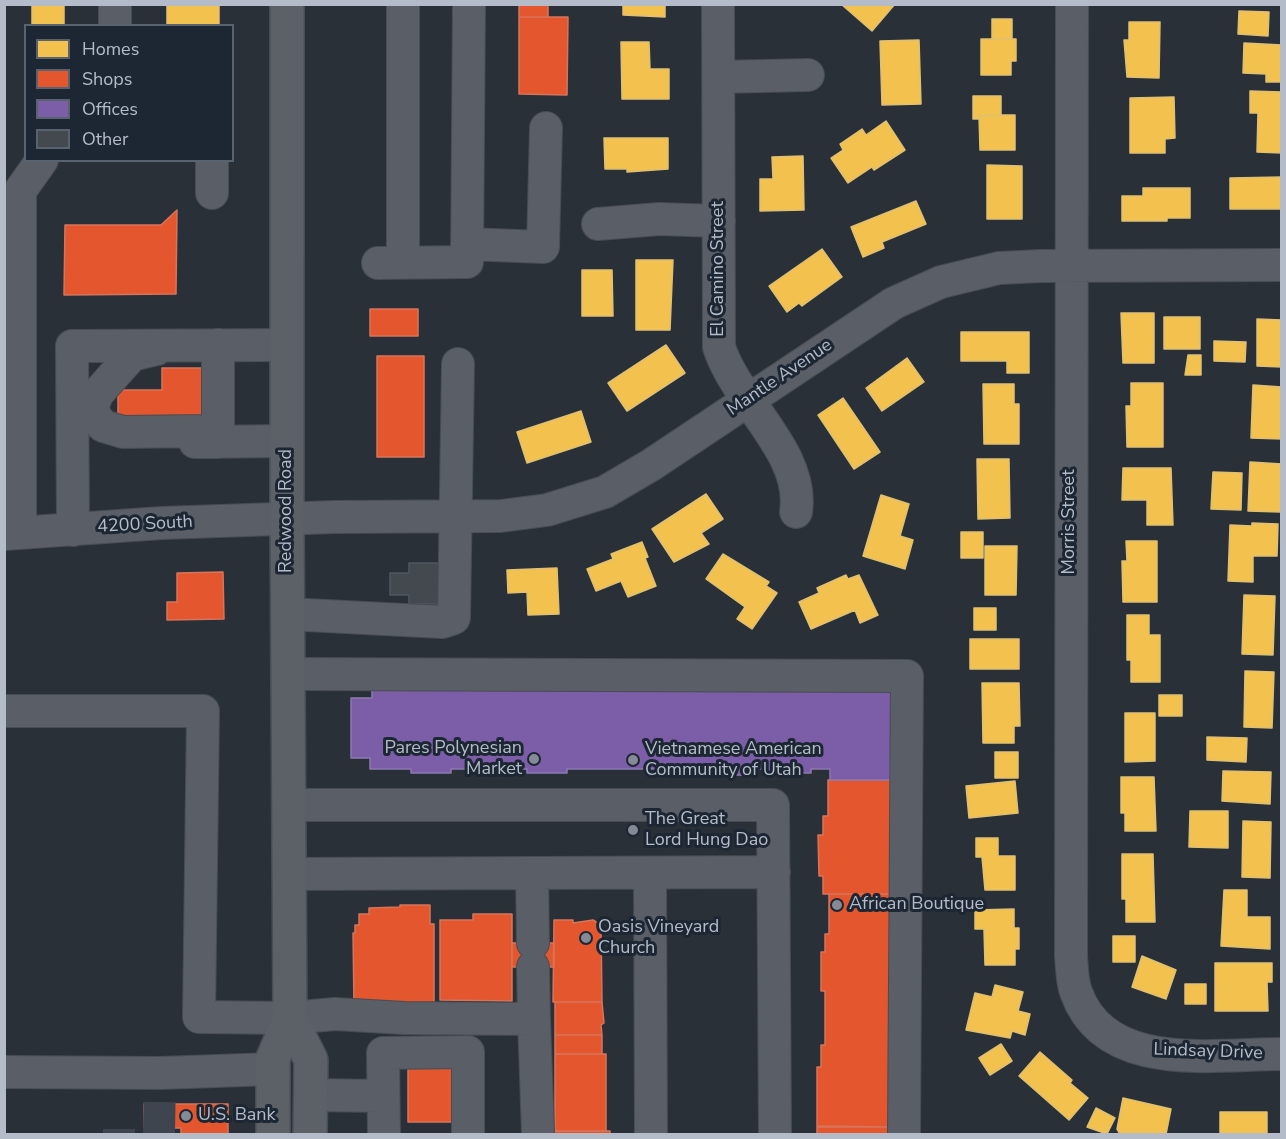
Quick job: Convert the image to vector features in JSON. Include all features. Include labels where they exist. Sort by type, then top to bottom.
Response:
[{"type":"main road","name":"Redwood Road","points":[[273,1134],[273,1058],[290,1018],[291,874],[287,614],[287,4]]},
{"type":"main road","name":"Redwood Road","points":[[290,1018],[311,1060],[310,1134]]},
{"type":"street","points":[[115,4],[115,24]]},
{"type":"street","points":[[403,4],[390,263],[467,262],[469,4]]},
{"type":"street","name":"El Camino Street","points":[[718,4],[719,347],[724,364],[794,476],[799,495],[796,512]]},
{"type":"street","name":"Morris Street","points":[[1072,4],[1071,956],[1076,992],[1086,1013],[1102,1031]]},
{"type":"street","points":[[719,77],[808,75]]},
{"type":"street","points":[[467,244],[543,247],[546,128]]},
{"type":"street","points":[[12,534],[20,191],[41,162]]},
{"type":"street","points":[[212,162],[212,193]]},
{"type":"street","points":[[598,224],[659,219],[719,221]]},
{"type":"street","name":"Mantle Avenue","points":[[287,519],[501,516],[547,510],[605,492],[651,465],[894,303],[941,282],[999,268],[1281,265]]},
{"type":"street","points":[[169,345],[132,355],[103,358],[86,372],[81,386],[86,410],[94,415],[103,426],[123,432],[203,431],[217,442]]},
{"type":"street","points":[[217,442],[218,345]]},
{"type":"street","points":[[73,530],[72,346],[287,345]]},
{"type":"street","points":[[287,614],[448,622],[456,612],[458,364]]},
{"type":"street","points":[[74,444],[287,441]]},
{"type":"street","name":"4200 South","points":[[12,534],[151,524],[287,519]]},
{"type":"street","points":[[288,674],[907,676],[904,1134]]},
{"type":"street","points":[[4,711],[203,711],[199,1017],[290,1018],[335,1014],[404,1018],[534,1019]]},
{"type":"street","points":[[290,805],[773,805],[775,1134]]},
{"type":"street","points":[[291,874],[774,872]]},
{"type":"street","points":[[532,873],[538,1134]]},
{"type":"street","points":[[650,873],[651,1134]]},
{"type":"street","name":"Lindsay Drive","points":[[1102,1031],[1131,1047],[1162,1054],[1281,1054]]},
{"type":"street","points":[[384,1134],[383,1053],[468,1052],[468,1134]]},
{"type":"street","points":[[4,1072],[160,1073],[273,1069]]},
{"type":"street","points":[[310,1095],[383,1096]]},
{"type":"building: Homes","points":[[32,4],[64,4],[64,24],[32,24]]},
{"type":"building: Homes","points":[[167,4],[219,4],[219,24],[167,24]]},
{"type":"building: Homes","points":[[623,4],[665,4],[665,17],[623,15]]},
{"type":"building: Homes","points":[[841,4],[895,4],[872,31]]},
{"type":"building: Homes","points":[[1239,11],[1269,12],[1268,36],[1238,34]]},
{"type":"building: Homes","points":[[992,19],[1012,19],[1012,39],[992,39]]},
{"type":"building: Homes","points":[[1129,22],[1160,22],[1159,78],[1127,77],[1124,40],[1129,40]]},
{"type":"building: Homes","points":[[981,39],[1016,39],[1016,61],[1011,61],[1011,75],[981,75]]},
{"type":"building: Homes","points":[[919,40],[921,104],[882,105],[880,41]]},
{"type":"building: Homes","points":[[621,42],[649,42],[650,69],[669,69],[669,99],[622,99]]},
{"type":"building: Homes","points":[[1244,43],[1282,45],[1282,82],[1266,82],[1266,74],[1243,73]]},
{"type":"building: Homes","points":[[1250,91],[1282,92],[1282,153],[1257,152],[1258,113],[1250,113]]},
{"type":"building: Homes","points":[[973,96],[1001,96],[1001,115],[979,116],[980,119],[973,119]]},
{"type":"building: Homes","points":[[1174,97],[1175,138],[1165,139],[1165,153],[1130,153],[1130,98]]},
{"type":"building: Homes","points":[[1015,115],[1015,150],[980,150],[979,116]]},
{"type":"building: Homes","points":[[886,121],[905,150],[874,170],[872,167],[848,183],[831,158],[843,150],[840,144],[862,129],[866,135]]},
{"type":"building: Homes","points":[[604,138],[668,138],[668,169],[627,172],[627,169],[605,169]]},
{"type":"building: Homes","points":[[803,156],[804,210],[760,211],[760,179],[773,179],[772,157]]},
{"type":"building: Homes","points":[[987,165],[1022,166],[1022,219],[987,219]]},
{"type":"building: Homes","points":[[1282,177],[1282,209],[1230,209],[1230,178]]},
{"type":"building: Homes","points":[[1143,188],[1190,188],[1190,218],[1167,218],[1167,221],[1122,221],[1122,196],[1143,196]]},
{"type":"building: Homes","points":[[916,201],[926,224],[882,242],[884,248],[863,257],[851,227]]},
{"type":"building: Homes","points":[[822,249],[842,277],[802,306],[799,303],[787,312],[769,286]]},
{"type":"building: Homes","points":[[636,260],[673,260],[670,330],[636,330]]},
{"type":"building: Homes","points":[[582,270],[612,270],[613,316],[582,316]]},
{"type":"building: Homes","points":[[1121,313],[1154,313],[1154,363],[1123,363]]},
{"type":"building: Homes","points":[[1164,317],[1200,317],[1200,349],[1164,349]]},
{"type":"building: Homes","points":[[1257,319],[1282,320],[1282,367],[1257,366]]},
{"type":"building: Homes","points":[[961,332],[1029,332],[1029,373],[1007,373],[1007,361],[961,361]]},
{"type":"building: Homes","points":[[1214,341],[1246,342],[1245,362],[1214,361]]},
{"type":"building: Homes","points":[[666,345],[685,373],[627,411],[608,383]]},
{"type":"building: Homes","points":[[1188,355],[1201,355],[1201,375],[1185,375]]},
{"type":"building: Homes","points":[[907,358],[924,382],[882,411],[866,388]]},
{"type":"building: Homes","points":[[1131,383],[1163,383],[1163,447],[1127,447],[1126,406],[1131,406]]},
{"type":"building: Homes","points":[[983,384],[1014,384],[1014,404],[1019,404],[1019,444],[984,444]]},
{"type":"building: Homes","points":[[1253,385],[1282,387],[1282,439],[1251,438]]},
{"type":"building: Homes","points":[[843,398],[880,452],[854,469],[818,415]]},
{"type":"building: Homes","points":[[581,411],[591,442],[527,463],[517,432]]},
{"type":"building: Homes","points":[[977,459],[1009,459],[1010,518],[978,519]]},
{"type":"building: Homes","points":[[1250,462],[1282,464],[1280,512],[1248,511]]},
{"type":"building: Homes","points":[[1123,468],[1171,468],[1173,525],[1147,525],[1147,500],[1122,500]]},
{"type":"building: Homes","points":[[1213,472],[1242,473],[1241,510],[1211,509]]},
{"type":"building: Homes","points":[[706,494],[723,519],[701,533],[709,544],[674,562],[652,529]]},
{"type":"building: Homes","points":[[881,495],[909,504],[900,536],[913,540],[905,569],[863,556]]},
{"type":"building: Homes","points":[[1252,523],[1278,524],[1277,556],[1253,556],[1253,582],[1228,581],[1230,525],[1252,526]]},
{"type":"building: Homes","points":[[961,532],[983,532],[983,558],[961,558]]},
{"type":"building: Homes","points":[[1126,541],[1157,541],[1157,602],[1123,602],[1122,561],[1127,561]]},
{"type":"building: Homes","points":[[642,542],[648,557],[645,558],[656,586],[628,597],[621,581],[596,591],[587,569],[613,559],[611,554]]},
{"type":"building: Homes","points":[[985,546],[1017,546],[1016,595],[985,595]]},
{"type":"building: Homes","points":[[723,554],[769,582],[766,586],[777,593],[752,629],[737,619],[745,607],[706,579]]},
{"type":"building: Homes","points":[[557,568],[559,614],[528,615],[527,592],[508,593],[507,570]]},
{"type":"building: Homes","points":[[846,575],[848,579],[859,575],[878,615],[860,623],[855,610],[811,629],[799,602],[819,593],[817,588]]},
{"type":"building: Homes","points":[[1244,595],[1275,596],[1273,655],[1242,654]]},
{"type":"building: Homes","points":[[974,608],[996,608],[996,630],[974,630]]},
{"type":"building: Homes","points":[[1127,615],[1149,615],[1149,635],[1160,635],[1160,682],[1131,682],[1131,660],[1127,660]]},
{"type":"building: Homes","points":[[970,639],[1019,639],[1019,669],[970,669]]},
{"type":"building: Homes","points":[[1245,671],[1274,672],[1272,728],[1244,727]]},
{"type":"building: Homes","points":[[982,683],[1019,683],[1020,726],[1014,726],[1014,743],[983,743]]},
{"type":"building: Homes","points":[[1159,695],[1182,695],[1182,716],[1159,716]]},
{"type":"building: Homes","points":[[1125,713],[1155,713],[1155,761],[1125,762]]},
{"type":"building: Homes","points":[[1207,737],[1247,738],[1246,762],[1207,760]]},
{"type":"building: Homes","points":[[995,752],[1018,752],[1018,778],[995,778]]},
{"type":"building: Homes","points":[[1223,771],[1271,772],[1270,804],[1222,801]]},
{"type":"building: Homes","points":[[1121,777],[1154,777],[1156,831],[1125,831],[1125,813],[1121,813]]},
{"type":"building: Homes","points":[[1015,781],[1018,813],[969,818],[966,786]]},
{"type":"building: Homes","points":[[1190,811],[1228,811],[1228,848],[1189,847]]},
{"type":"building: Homes","points":[[1243,821],[1271,822],[1270,878],[1242,877]]},
{"type":"building: Homes","points":[[976,838],[998,838],[998,856],[1015,856],[1015,890],[985,890],[982,857],[976,857]]},
{"type":"building: Homes","points":[[1122,854],[1153,854],[1155,922],[1126,922],[1126,899],[1122,899]]},
{"type":"building: Homes","points":[[1224,890],[1247,890],[1247,917],[1270,917],[1270,949],[1221,946]]},
{"type":"building: Homes","points":[[1014,909],[1014,928],[1019,928],[1019,949],[1015,949],[1015,965],[985,965],[984,929],[975,929],[975,910]]},
{"type":"building: Homes","points":[[1113,936],[1135,936],[1135,962],[1113,962]]},
{"type":"building: Homes","points":[[1142,956],[1176,970],[1166,999],[1132,987]]},
{"type":"building: Homes","points":[[1215,963],[1272,963],[1272,982],[1267,982],[1268,1011],[1215,1011]]},
{"type":"building: Homes","points":[[1185,984],[1206,984],[1206,1004],[1185,1004]]},
{"type":"building: Homes","points":[[995,985],[1023,992],[1018,1011],[1030,1014],[1025,1035],[1012,1031],[1010,1038],[966,1030],[975,993],[992,997]]},
{"type":"building: Homes","points":[[1001,1044],[1012,1061],[990,1075],[979,1058]]},
{"type":"building: Homes","points":[[1040,1052],[1072,1080],[1070,1083],[1088,1098],[1069,1120],[1019,1076]]},
{"type":"building: Homes","points":[[1123,1098],[1171,1109],[1166,1134],[1120,1134],[1117,1129]]},
{"type":"building: Homes","points":[[1096,1108],[1115,1118],[1107,1134],[1087,1127]]},
{"type":"building: Homes","points":[[1220,1112],[1267,1112],[1267,1134],[1220,1134]]},
{"type":"building: Shops","points":[[519,4],[548,4],[548,17],[519,17]]},
{"type":"building: Shops","points":[[519,17],[568,17],[567,95],[519,94]]},
{"type":"building: Shops","points":[[177,210],[176,294],[64,295],[65,225],[161,225]]},
{"type":"building: Shops","points":[[370,309],[418,309],[418,336],[370,336]]},
{"type":"building: Shops","points":[[377,356],[424,356],[424,457],[377,457]]},
{"type":"building: Shops","points":[[162,368],[203,368],[204,427],[118,420],[118,390],[162,390]]},
{"type":"building: Shops","points":[[223,572],[224,619],[167,620],[167,602],[177,602],[177,573]]},
{"type":"building: Shops","points":[[828,780],[892,780],[892,894],[823,894],[823,876],[819,876],[818,835],[823,835],[823,816],[828,816]]},
{"type":"building: Shops","points":[[829,894],[892,894],[892,1127],[817,1127],[817,1067],[821,1067],[821,1045],[825,1045],[825,991],[821,991],[821,952],[825,952],[825,934],[829,934]]},
{"type":"building: Shops","points":[[400,905],[430,905],[430,924],[434,924],[434,1006],[354,1006],[353,933],[355,933],[355,925],[359,925],[359,914],[369,914],[369,908],[400,907]]},
{"type":"building: Shops","points":[[473,914],[512,914],[512,1001],[440,1000],[440,920],[473,920]]},
{"type":"building: Shops","points":[[554,920],[573,920],[573,923],[593,920],[601,925],[602,1002],[553,1002]]},
{"type":"building: Shops","points":[[512,943],[554,943],[554,967],[512,967]]},
{"type":"building: Shops","points":[[555,1002],[602,1002],[604,1023],[601,1025],[602,1035],[555,1035]]},
{"type":"building: Shops","points":[[555,1035],[602,1035],[602,1054],[555,1054]]},
{"type":"building: Shops","points":[[555,1054],[606,1054],[606,1131],[555,1131]]},
{"type":"building: Shops","points":[[408,1065],[453,1065],[453,1122],[408,1122]]},
{"type":"building: Shops","name":"U.S. Bank","points":[[144,1104],[228,1104],[228,1134],[181,1134],[181,1128],[144,1128]]},
{"type":"building: Shops","points":[[817,1126],[892,1127],[892,1134],[817,1134]]},
{"type":"building: Shops","points":[[555,1131],[610,1131],[610,1134],[555,1134]]},
{"type":"building: Offices","points":[[372,688],[892,688],[892,780],[830,780],[830,769],[811,769],[811,773],[765,773],[765,769],[749,769],[749,775],[735,775],[735,769],[567,769],[567,773],[527,773],[527,769],[451,769],[451,773],[411,773],[411,769],[370,769],[370,758],[351,758],[351,698],[372,698]]},
{"type":"building: Other","points":[[409,563],[448,563],[448,604],[409,604],[409,595],[390,595],[390,573],[409,573]]},
{"type":"tunnel","points":[[159,1134],[160,1073]]},
{"type":"tunnel","points":[[119,1129],[119,1134]]},
{"type":"place","name":"Pares Polynesian Market","points":[[534,759]]},
{"type":"place","name":"Vietnamese American Community of Utah","points":[[633,760]]},
{"type":"place","name":"The Great Lord Hung Dao","points":[[633,830]]},
{"type":"place","name":"African Boutique","points":[[837,905]]},
{"type":"place","name":"Oasis Vineyard Church","points":[[586,938]]},
{"type":"place","name":"U.S. Bank","points":[[186,1116]]}]
